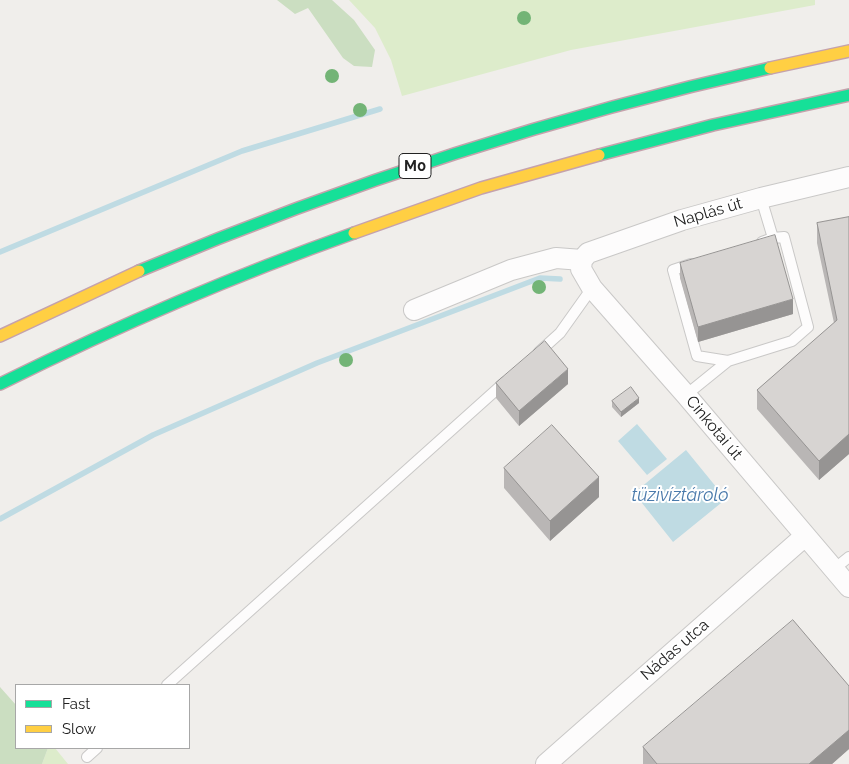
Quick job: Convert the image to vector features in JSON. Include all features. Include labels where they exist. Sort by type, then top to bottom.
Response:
[{"type":"highway","name":"M0","points":[[0,336],[177,255],[387,176],[469,148],[631,101],[718,79],[849,51]]},
{"type":"highway","points":[[0,384],[50,359],[188,297],[296,254],[482,188],[669,136],[849,94]]},
{"type":"street","name":"Naplás út","points":[[581,264],[588,252],[682,220],[761,198],[849,177]]},
{"type":"street","points":[[414,310],[511,270],[556,258],[581,264]]},
{"type":"street","name":"Cinkotai út","points":[[581,264],[592,288],[686,395],[805,536],[842,563],[849,587]]},
{"type":"street","name":"Nádas utca","points":[[546,764],[805,536]]},
{"type":"lane","points":[[761,198],[773,238]]},
{"type":"lane","points":[[686,395],[728,362],[792,341],[808,327],[784,237],[773,238],[755,244]]},
{"type":"lane","points":[[701,261],[673,270],[697,356],[728,362]]},
{"type":"lane","points":[[530,359],[560,333],[592,288]]},
{"type":"lane","points":[[168,684],[515,373]]},
{"type":"lane","points":[[87,757],[96,749]]},
{"type":"green space","points":[[277,0],[332,0],[354,20],[375,50],[372,67],[354,66],[343,58],[308,8],[295,14]]},
{"type":"green space","points":[[349,0],[815,0],[815,5],[571,50],[402,96],[391,60],[375,28]]},
{"type":"green space","points":[[0,687],[15,704],[15,749],[48,749],[42,764],[0,764]]},
{"type":"green space","points":[[48,749],[56,749],[68,764],[42,764]]},
{"type":"water","name":"tüzivíztároló","points":[[637,424],[667,459],[647,475],[618,441]]},
{"type":"water","name":"tüzivíztároló","points":[[686,450],[726,499],[673,542],[634,493]]},
{"type":"building","points":[[849,217],[849,434],[819,461],[757,390],[837,320],[817,223]]},
{"type":"building","points":[[775,235],[793,299],[698,327],[680,263]]},
{"type":"building","points":[[545,341],[568,369],[519,411],[496,383]]},
{"type":"building","points":[[631,387],[639,398],[621,412],[612,401]]},
{"type":"building","points":[[552,425],[599,477],[550,521],[504,468]]},
{"type":"building","points":[[793,620],[849,686],[849,730],[809,764],[657,764],[643,747]]},
{"type":"waterway","points":[[0,252],[242,151],[380,109]]},
{"type":"waterway","points":[[0,519],[153,435],[317,363],[540,278],[560,279]]},
{"type":"traffic: fast","points":[[139,271],[293,210],[450,155],[609,108],[770,68]]},
{"type":"traffic: fast","points":[[599,155],[713,125],[849,95]]},
{"type":"traffic: fast","points":[[0,384],[87,342],[175,303],[354,233]]},
{"type":"traffic: slow","points":[[770,68],[849,51]]},
{"type":"traffic: slow","points":[[354,233],[481,188],[599,155]]},
{"type":"traffic: slow","points":[[0,336],[139,271]]}]
